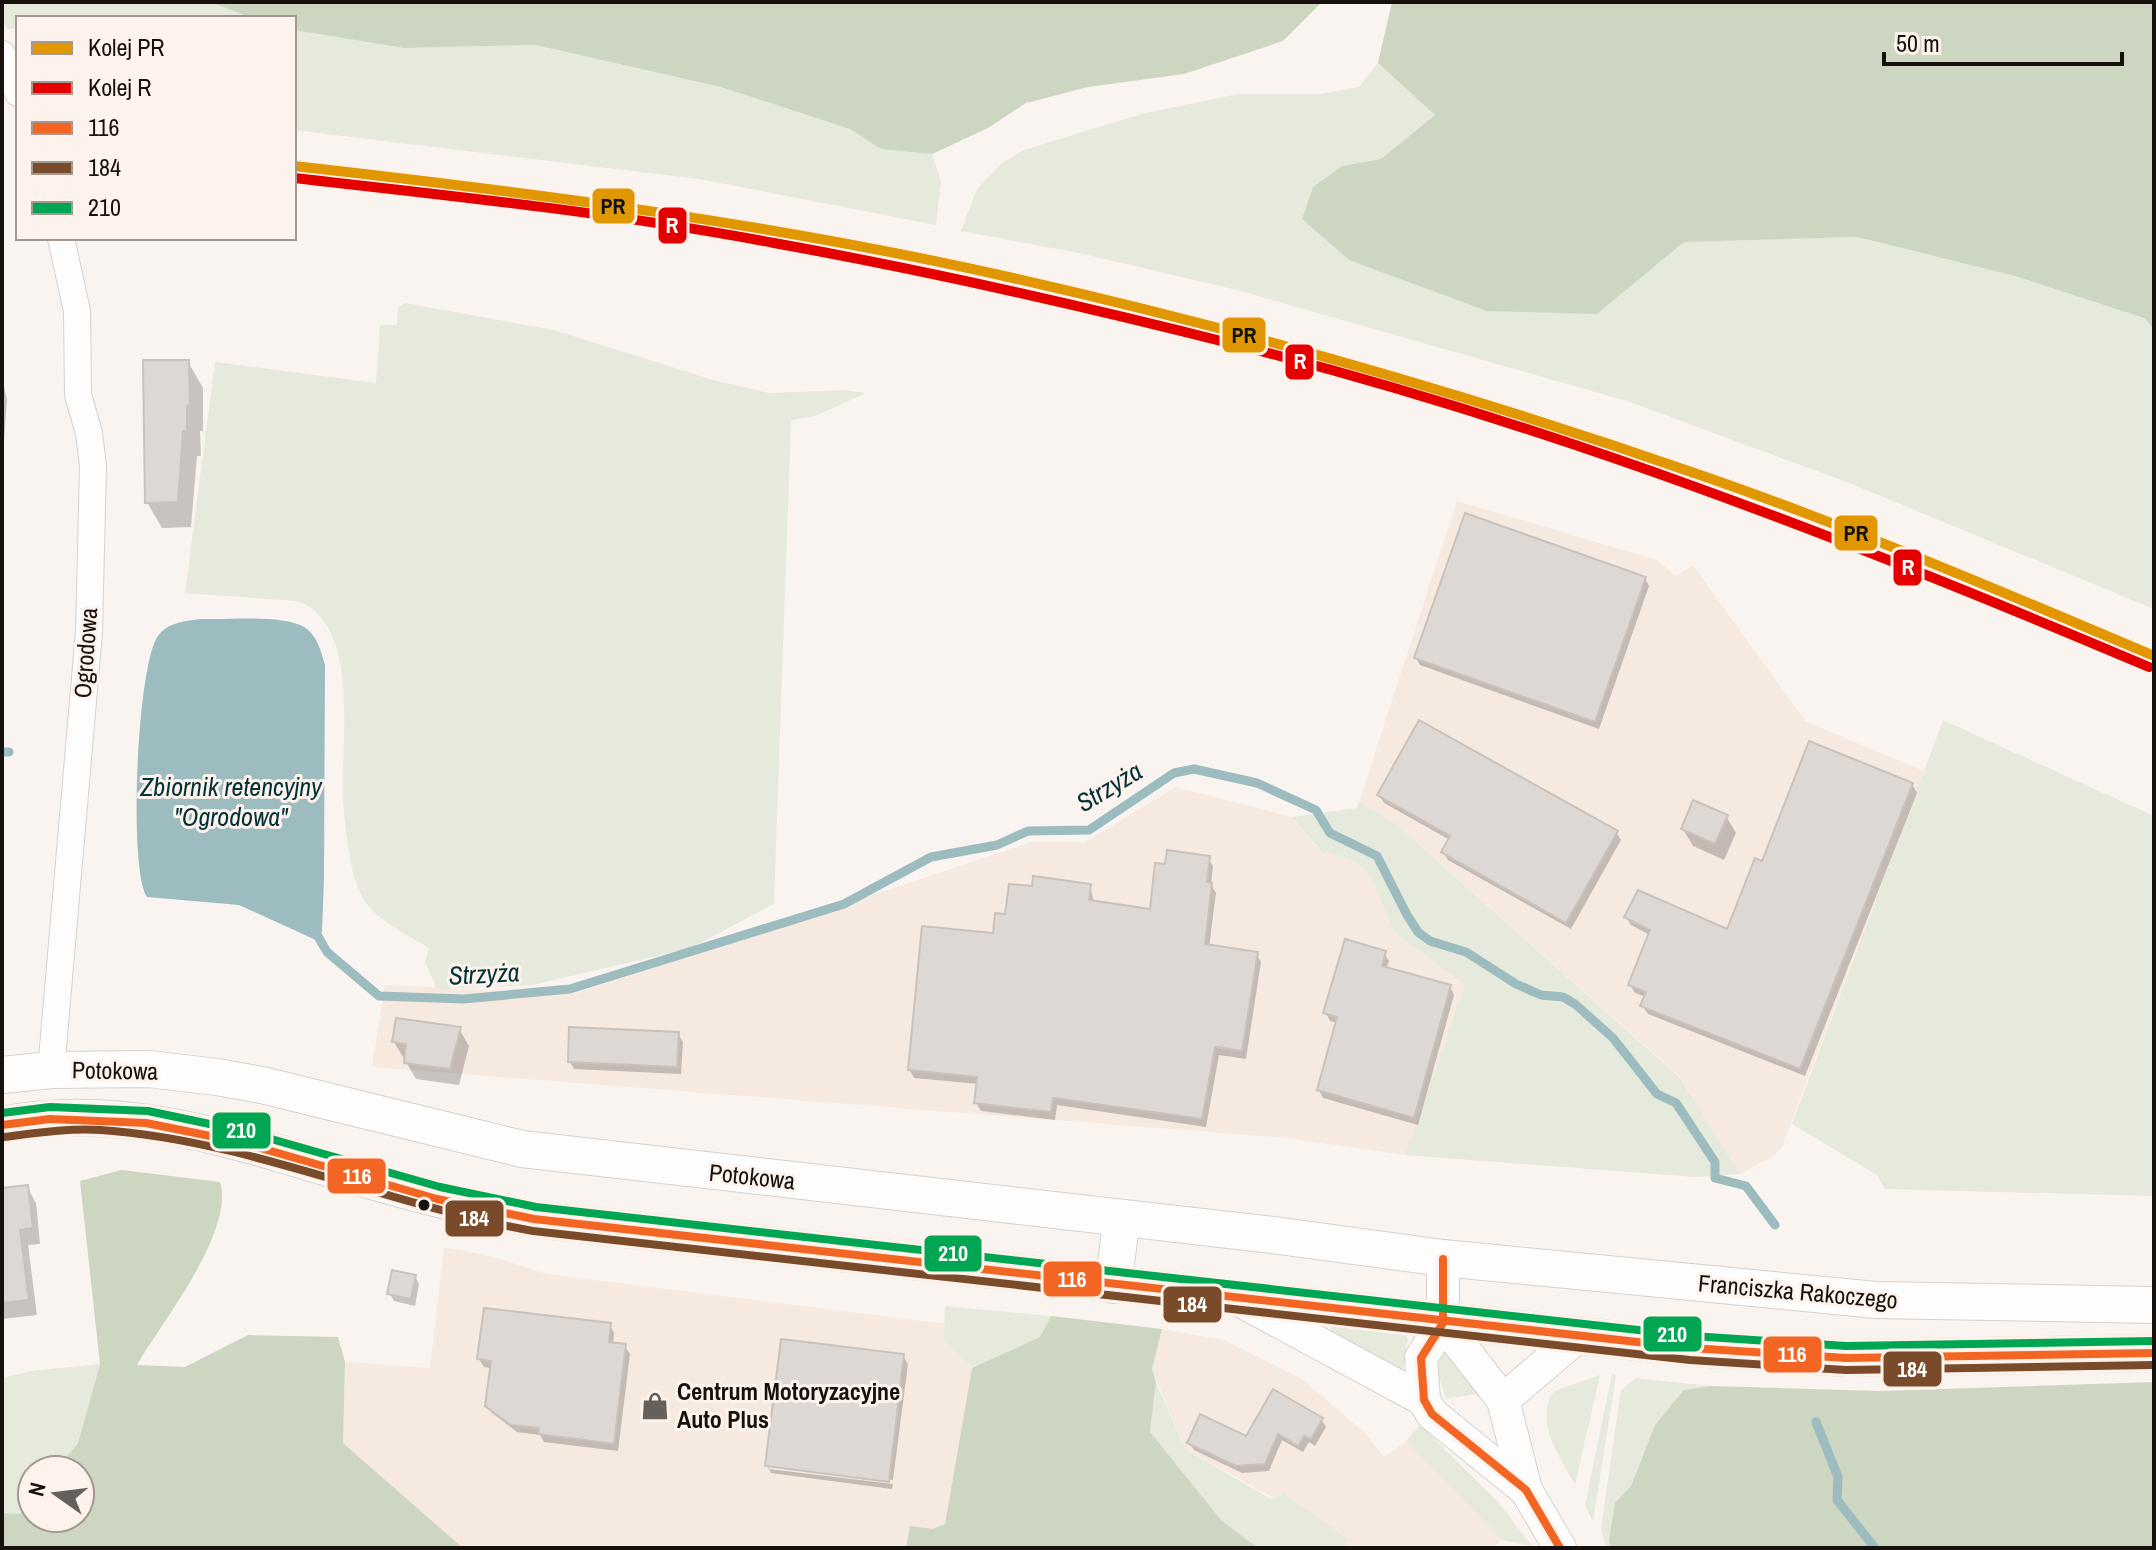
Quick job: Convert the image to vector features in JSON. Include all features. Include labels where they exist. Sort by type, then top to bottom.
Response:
[{"type":"main road","name":"Potokowa","points":[[2,1075],[51,1070],[149,1069],[262,1085],[522,1149],[1443,1258]]},
{"type":"main road","points":[[250,1144],[262,1085]]},
{"type":"main road","name":"Potokowa","points":[[2,1125],[47,1119],[128,1119],[180,1127],[250,1144],[428,1196],[534,1219],[1443,1323]]},
{"type":"main road","points":[[1113,1285],[1122,1218]]},
{"type":"main road","name":"Franciszka Rakoczego","points":[[1443,1258],[1876,1300],[2154,1305]]},
{"type":"main road","points":[[1443,1323],[1846,1358],[2154,1353]]},
{"type":"street","points":[[2,54],[16,88]]},
{"type":"street","name":"Ogrodowa","points":[[51,1070],[89,632],[93,466],[89,433],[78,395],[77,311],[61,240]]},
{"type":"street","points":[[1424,1400],[1421,1358],[1443,1323],[1443,1258]]},
{"type":"street","name":"Potokowa","points":[[1239,1300],[1424,1400],[1432,1414],[1526,1490]]},
{"type":"street","name":"Potokowa","points":[[1443,1323],[1503,1400],[1526,1490],[1560,1548]]},
{"type":"street","points":[[1503,1400],[1577,1337]]},
{"type":"shaded area","points":[[2,2],[210,2],[247,16],[16,16],[16,32],[14,28],[8,30],[2,20]]},
{"type":"shaded area","points":[[296,30],[404,48],[534,45],[721,87],[850,129],[881,149],[932,154],[941,182],[936,225],[699,179],[296,130]]},
{"type":"shaded area","points":[[1378,63],[1435,115],[1381,159],[1342,166],[1313,187],[1302,219],[1350,260],[1404,279],[1597,314],[1684,242],[1857,237],[2015,276],[2144,318],[2154,329],[2154,609],[1849,483],[1627,401],[1237,290],[1079,253],[961,231],[977,189],[1002,163],[1024,150],[1141,114],[1238,94],[1320,94],[1359,87]]},
{"type":"shaded area","points":[[405,303],[554,330],[713,380],[769,393],[845,390],[866,393],[815,416],[791,420],[774,904],[691,948],[532,985],[437,989],[425,963],[429,948],[379,917],[364,900],[355,879],[343,798],[343,688],[331,633],[318,614],[297,601],[185,593],[215,362],[376,383],[380,325],[397,325],[398,308]]},
{"type":"shaded area","points":[[1457,501],[1657,560],[1676,576],[1693,565],[1805,721],[1924,771],[1782,1147],[1775,1155],[1740,1174],[1680,1077],[1396,824],[1359,802]]},
{"type":"shaded area","points":[[1943,720],[2154,816],[2154,1196],[1885,1189],[1877,1175],[1792,1124]]},
{"type":"shaded area","points":[[1176,787],[1292,817],[1316,847],[1352,860],[1369,873],[1394,932],[1465,985],[1405,1155],[1287,1138],[372,1067],[385,985],[574,994],[1032,842],[1085,842]]},
{"type":"shaded area","points":[[1359,802],[1396,824],[1680,1078],[1740,1174],[1694,1177],[1405,1155],[1465,985],[1394,932],[1369,873],[1352,860],[1326,851],[1324,855],[1292,817],[1357,808]]},
{"type":"shaded area","name":"Centrum Motoryzacyjne Auto Plus","points":[[444,1247],[494,1257],[546,1274],[946,1324],[944,1340],[972,1368],[945,1524],[933,1529],[911,1526],[906,1548],[463,1548],[343,1443],[345,1362],[430,1368]]},
{"type":"shaded area","points":[[945,1306],[1051,1316],[1040,1337],[972,1368],[944,1340]]},
{"type":"shaded area","points":[[1332,1327],[1405,1334],[1408,1340],[1402,1372],[1328,1333]]},
{"type":"shaded area","points":[[1162,1329],[1224,1340],[1302,1379],[1365,1433],[1384,1457],[1406,1441],[1502,1540],[1493,1548],[1345,1548],[1347,1539],[1185,1449],[1152,1369]]},
{"type":"shaded area","points":[[1442,1346],[1482,1393],[1446,1399],[1434,1359]]},
{"type":"shaded area","points":[[100,1364],[78,1443],[69,1454],[16,1454],[16,1515],[2,1513],[2,1378],[31,1371]]},
{"type":"shaded area","points":[[1612,1374],[1616,1375],[1593,1522],[1585,1505]]},
{"type":"shaded area","points":[[1600,1375],[1575,1485],[1551,1439],[1546,1415],[1548,1403],[1554,1391]]},
{"type":"shaded area","points":[[1636,1378],[1711,1386],[1684,1390],[1641,1459],[1631,1486],[1615,1504],[1609,1540],[1611,1548],[1606,1548],[1601,1528],[1621,1390]]},
{"type":"shaded area","points":[[1156,1382],[1185,1449],[1271,1499],[1284,1494],[1348,1539],[1345,1548],[1258,1548],[1222,1521],[1150,1432]]},
{"type":"shaded area","points":[[1420,1425],[1498,1502],[1532,1546],[1502,1540],[1406,1441]]},
{"type":"green space","points":[[210,2],[1322,2],[1283,41],[1184,74],[1088,87],[1026,103],[988,128],[932,154],[881,149],[850,129],[721,87],[535,45],[404,48],[296,30],[296,16],[247,16]]},
{"type":"green space","points":[[1392,2],[2154,2],[2154,329],[2144,318],[2015,276],[1857,237],[1684,242],[1597,314],[1487,311],[1349,260],[1302,219],[1313,187],[1342,166],[1381,159],[1435,115],[1378,63]]},
{"type":"green space","points":[[122,1170],[220,1182],[222,1202],[207,1251],[137,1365],[185,1367],[248,1335],[338,1337],[345,1362],[343,1443],[463,1548],[2,1548],[2,1513],[16,1514],[16,1534],[96,1534],[96,1454],[69,1454],[78,1443],[100,1364],[80,1181]]},
{"type":"green space","points":[[1051,1316],[1162,1329],[1152,1369],[1156,1382],[1150,1432],[1222,1521],[1258,1548],[906,1548],[910,1526],[933,1529],[945,1524],[972,1368],[1040,1337]]},
{"type":"green space","points":[[2154,1382],[2154,1548],[1611,1548],[1609,1540],[1615,1503],[1631,1486],[1655,1425],[1684,1390],[1711,1386],[1880,1391]]},
{"type":"water","name":"Zbiornik retencyjny \"Ogrodowa\"","points":[[202,619],[269,619],[294,623],[308,630],[320,649],[325,665],[324,878],[322,931],[318,941],[239,905],[147,897],[141,879],[137,810],[140,724],[151,654],[162,631],[178,623]]},
{"type":"building","points":[[143,360],[189,360],[190,406],[187,406],[187,431],[183,431],[178,502],[145,503]]},
{"type":"building","points":[[1465,513],[1646,577],[1595,722],[1414,658]]},
{"type":"building","points":[[1419,720],[1618,831],[1566,923],[1441,852],[1450,836],[1377,795]]},
{"type":"building","points":[[1809,741],[1913,783],[1800,1069],[1640,1006],[1646,992],[1628,985],[1650,930],[1624,917],[1638,890],[1727,929],[1755,858],[1762,861]]},
{"type":"building","points":[[1693,800],[1728,815],[1715,844],[1681,829]]},
{"type":"building","points":[[1167,850],[1210,856],[1207,882],[1212,883],[1205,944],[1258,952],[1242,1051],[1215,1047],[1202,1119],[1053,1098],[1051,1112],[974,1103],[977,1077],[908,1070],[922,926],[993,933],[995,913],[1005,914],[1009,884],[1032,886],[1033,876],[1091,884],[1089,900],[1150,909],[1155,863],[1165,864]]},
{"type":"building","points":[[1345,939],[1386,951],[1382,966],[1451,985],[1414,1118],[1317,1090],[1337,1017],[1323,1013]]},
{"type":"building","points":[[396,1018],[461,1027],[450,1069],[404,1063],[406,1044],[392,1042]]},
{"type":"building","points":[[569,1027],[679,1032],[677,1067],[568,1062]]},
{"type":"building","points":[[28,1185],[33,1228],[20,1230],[29,1300],[2,1303],[2,1188]]},
{"type":"building","points":[[392,1270],[416,1275],[411,1299],[387,1294]]},
{"type":"building","points":[[484,1308],[611,1323],[609,1342],[626,1344],[614,1444],[538,1434],[539,1428],[511,1425],[485,1406],[491,1361],[477,1359]]},
{"type":"building","points":[[781,1339],[904,1354],[889,1482],[765,1466]]},
{"type":"building","points":[[1273,1389],[1323,1418],[1311,1439],[1304,1436],[1298,1446],[1278,1434],[1265,1464],[1236,1466],[1187,1443],[1200,1414],[1246,1436]]},
{"type":"waterway","name":"Strzyża","points":[[2,752],[9,752]]},
{"type":"waterway","name":"Strzyża","points":[[312,926],[327,952],[379,996],[464,999],[570,989],[844,904],[931,857],[997,845],[1028,831],[1089,830],[1174,773],[1194,769],[1257,783],[1316,810],[1330,833],[1377,856],[1407,915],[1418,932],[1430,941],[1466,952],[1516,984],[1541,995],[1563,997],[1575,1004],[1613,1038],[1657,1094],[1676,1103],[1715,1162],[1715,1178],[1746,1186],[1775,1225]]},
{"type":"waterway","name":"Strzyża","points":[[1816,1422],[1838,1477],[1837,1500],[1875,1548]]},
{"type":"rail line","name":"PR","points":[[296,166],[475,187],[745,226],[924,259],[1188,320],[1361,367],[1533,419],[1703,476],[1874,540],[2154,656]]},
{"type":"rail line","name":"R","points":[[296,178],[534,206],[714,232],[948,277],[1237,345],[1470,411],[1699,488],[1925,575],[2149,667]]},
{"type":"transit line","name":"210","points":[[2,1113],[50,1107],[148,1111],[243,1131],[440,1187],[536,1207],[1692,1336],[1846,1346],[2154,1341]]},
{"type":"transit line","name":"116","points":[[2,1125],[50,1119],[146,1123],[240,1142],[437,1199],[534,1219],[1691,1348],[1846,1358],[2154,1353]]},
{"type":"transit line","name":"184","points":[[4,1137],[89,1130],[156,1136],[264,1159],[425,1206],[533,1231],[1690,1360],[1846,1370],[2154,1365]]},
{"type":"transit line","name":"116","points":[[1443,1259],[1443,1323],[1421,1358],[1424,1400],[1432,1414],[1526,1490],[1560,1548]]},
{"type":"place","name":"Centrum Motoryzacyjne Auto Plus","points":[[655,1406]]}]
